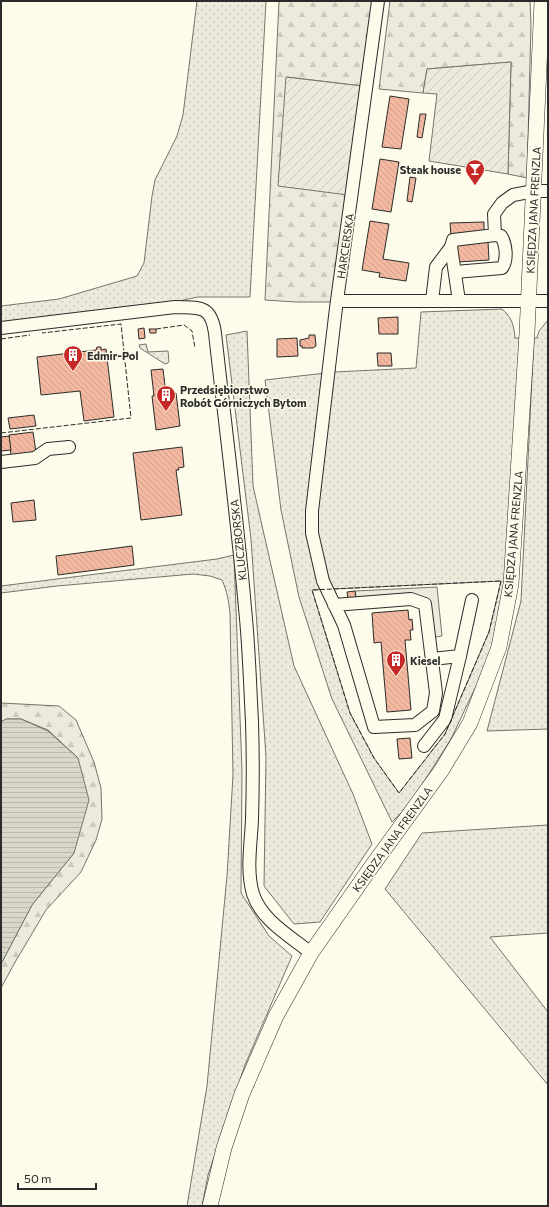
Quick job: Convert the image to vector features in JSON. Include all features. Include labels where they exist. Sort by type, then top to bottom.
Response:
[{"type":"main road","name":"KSIĘDZA JANA FRENZLA","points":[[210,1206],[224,1148],[242,1094],[276,1016],[311,953],[441,771],[470,724],[499,647],[512,584],[529,302],[541,191],[542,1]]},
{"type":"street","name":"HARCERSKA","points":[[378,1],[336,308],[312,511],[312,533],[323,581],[344,625],[374,727],[415,725],[433,711],[436,693],[432,659]]},
{"type":"street","points":[[495,235],[494,214],[502,203],[513,195],[541,191]]},
{"type":"street","points":[[432,301],[436,267],[451,247],[453,240],[495,235],[501,236],[505,243],[505,264],[502,268],[455,272]]},
{"type":"street","points":[[451,247],[459,301]]},
{"type":"street","points":[[338,301],[548,301]]},
{"type":"street","name":"KLUCZBORSKA","points":[[1,328],[175,307],[196,308],[209,312],[211,316],[215,333],[247,626],[253,749],[250,864],[251,885],[262,913],[311,953]]},
{"type":"street","points":[[1,462],[35,458],[48,449],[69,447]]},
{"type":"street","points":[[334,605],[411,599],[425,604],[432,659],[460,656]]},
{"type":"street","points":[[424,746],[445,719],[472,600]]},
{"type":"green space","points":[[197,1],[266,1],[250,297],[198,297],[174,302],[1,322],[1,306],[59,299],[137,276],[144,263],[155,180],[177,136],[183,115]]},
{"type":"green space","points":[[279,1],[373,1],[362,86],[287,77],[348,195],[331,302],[265,300]]},
{"type":"green space","points":[[390,1],[530,1],[531,24],[527,178],[508,174],[511,62],[427,69],[423,93],[379,89]]},
{"type":"green space","points":[[511,62],[508,174],[429,161],[437,94],[423,93],[427,69]]},
{"type":"green space","points":[[286,77],[362,86],[348,195],[278,186]]},
{"type":"green space","points":[[502,309],[512,322],[515,338],[520,338],[505,581],[496,636],[477,684],[451,739],[409,805],[392,822],[332,699],[299,597],[281,510],[265,380],[334,372],[416,368],[421,312]],"holes":[[[501,581],[489,632],[445,734],[399,793],[374,758],[350,713],[312,590]]]},
{"type":"green space","points":[[548,320],[548,729],[487,731],[521,601],[534,338],[537,338],[539,331]]},
{"type":"green space","points":[[247,331],[253,486],[294,666],[353,794],[372,844],[320,922],[294,924],[264,886],[266,757],[251,539],[226,335]]},
{"type":"green space","points":[[146,344],[148,352],[168,351],[168,363],[165,364],[140,348],[139,345]]},
{"type":"green space","points":[[234,555],[242,771],[241,893],[269,936],[292,956],[245,1065],[208,1175],[202,1206],[187,1206],[207,1086],[227,876],[233,775],[230,614],[225,588],[222,580],[210,576],[193,574],[57,586],[1,593],[1,586],[217,559]]},
{"type":"green space","points":[[1,703],[59,706],[76,720],[94,762],[101,788],[102,819],[96,840],[81,872],[46,910],[1,988],[1,964],[32,905],[74,853],[78,758],[48,730],[21,719],[6,719],[1,722]]},
{"type":"green space","points":[[548,825],[548,933],[490,937],[548,1012],[548,1085],[385,889],[422,833]]},
{"type":"shaded area","points":[[437,587],[442,636],[429,638],[424,604],[356,603],[355,591]]},
{"type":"shaded area","points":[[6,719],[21,719],[48,731],[78,758],[89,800],[74,853],[32,905],[1,964],[1,722]]},
{"type":"building","points":[[390,96],[409,99],[401,149],[382,147]]},
{"type":"building","points":[[420,114],[426,114],[422,138],[417,137]]},
{"type":"building","points":[[380,159],[399,162],[391,212],[372,209]]},
{"type":"building","points":[[410,177],[416,178],[412,202],[407,201]]},
{"type":"building","points":[[370,221],[389,224],[383,259],[409,263],[406,281],[379,277],[380,273],[362,270]]},
{"type":"building","points":[[484,222],[484,234],[451,236],[450,223]]},
{"type":"building","points":[[488,242],[489,260],[458,262],[456,244]]},
{"type":"building","points":[[398,317],[398,334],[379,334],[378,318]]},
{"type":"building","points":[[144,328],[145,338],[139,339],[138,329]]},
{"type":"building","points":[[149,329],[156,329],[156,333],[150,333]]},
{"type":"building","points":[[309,335],[315,335],[316,346],[313,348],[302,348],[302,346],[300,346],[300,340],[309,338]]},
{"type":"building","points":[[297,338],[298,356],[277,357],[277,339]]},
{"type":"building","name":"Edmir-Pol","points":[[97,347],[101,347],[101,350],[106,349],[114,417],[84,421],[80,391],[41,395],[37,357],[96,350]]},
{"type":"building","points":[[377,353],[391,353],[392,366],[378,366]]},
{"type":"building","name":"Przedsiębiorstwo Robót Górniczych Bytom","points":[[163,369],[166,394],[176,393],[180,426],[156,430],[151,370]]},
{"type":"building","points":[[34,415],[36,426],[10,429],[8,418]]},
{"type":"building","points":[[33,432],[36,452],[11,455],[9,435]]},
{"type":"building","points":[[9,436],[11,450],[1,451],[1,437]]},
{"type":"building","points":[[182,447],[184,467],[176,470],[182,515],[141,520],[133,453]]},
{"type":"building","points":[[34,500],[36,520],[13,522],[11,503]]},
{"type":"building","points":[[132,546],[134,565],[58,575],[56,556]]},
{"type":"building","points":[[355,591],[356,597],[348,599],[347,592]]},
{"type":"building","name":"Kiesel","points":[[408,610],[409,620],[412,619],[413,630],[410,630],[411,640],[405,640],[411,710],[387,712],[381,642],[374,643],[372,613]]},
{"type":"building","points":[[410,738],[412,758],[399,759],[397,739]]},
{"type":"fence","points":[[1,433],[131,418],[121,324],[42,333]]},
{"type":"fence","points":[[156,329],[184,325],[192,331],[195,348]]},
{"type":"fence","points":[[1,339],[30,335]]},
{"type":"fence","points":[[501,581],[489,632],[445,734],[399,793],[374,758],[350,713],[312,590],[501,581]]},
{"type":"place","name":"Steak house","points":[[475,186]]},
{"type":"place","name":"Edmir-Pol","points":[[73,372]]},
{"type":"place","name":"Przedsiębiorstwo Robót Górniczych Bytom","points":[[166,412]]},
{"type":"place","name":"Kiesel","points":[[396,677]]}]
